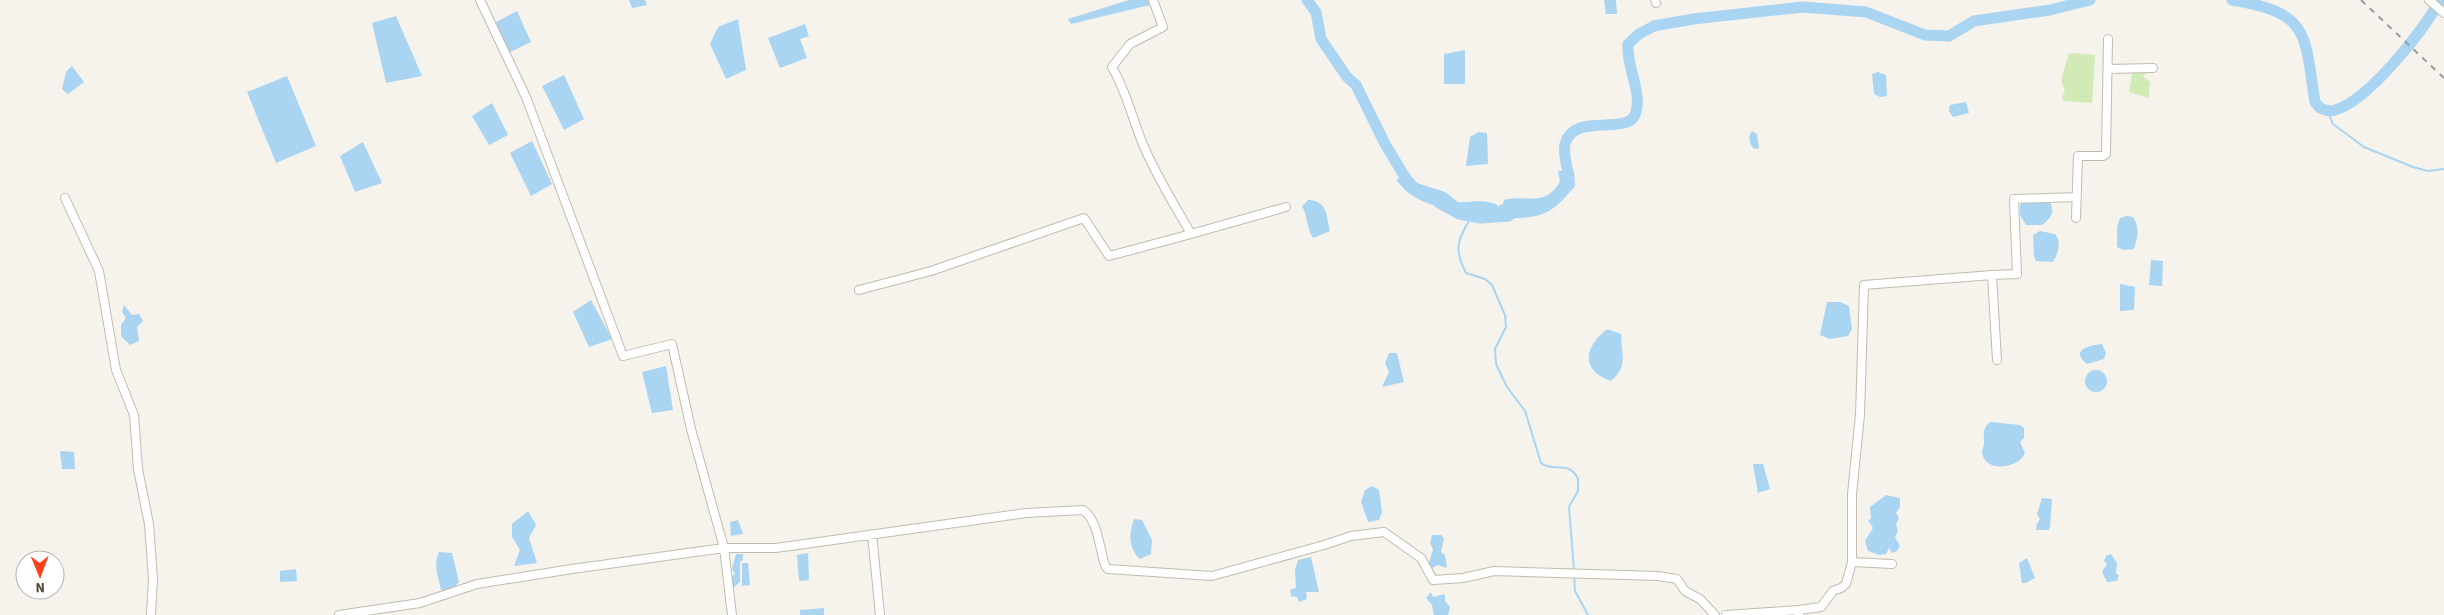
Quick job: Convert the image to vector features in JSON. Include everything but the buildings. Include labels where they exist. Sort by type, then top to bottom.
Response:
[{"type":"street","points":[[480,0],[526,97],[623,356],[672,344],[691,429],[724,548],[732,615]]},
{"type":"street","points":[[1153,0],[1164,27],[1130,44],[1112,67],[1119,79],[1141,141],[1155,171],[1192,234]]},
{"type":"street","points":[[2429,0],[2444,13]]},
{"type":"street","points":[[2076,218],[2078,156],[2103,156],[2106,154],[2108,39]]},
{"type":"street","points":[[2108,69],[2153,68]]},
{"type":"street","points":[[1726,615],[1799,612],[1821,607],[1829,595],[1846,584],[1852,562],[1852,494],[1860,415],[1864,285],[1960,276],[2017,274],[2015,198],[2077,197]]},
{"type":"street","points":[[64,198],[99,271],[116,370],[124,396],[134,415],[138,469],[149,524],[153,578],[151,615]]},
{"type":"street","points":[[859,290],[931,271],[1084,218],[1109,256],[1286,207]]},
{"type":"street","points":[[1992,276],[1997,360]]},
{"type":"street","points":[[339,615],[420,603],[438,599],[446,593],[462,588],[498,581],[724,548],[776,548],[1026,513],[1083,510],[1088,514],[1100,540],[1105,568],[1212,576],[1351,536],[1384,532],[1421,558],[1433,580],[1463,578],[1494,572],[1563,572],[1658,576],[1677,579],[1685,591],[1700,599],[1715,615]]},
{"type":"street","points":[[872,534],[880,615]]},
{"type":"street","points":[[1852,562],[1892,564]]},
{"type":"green space","points":[[2069,53],[2095,55],[2092,103],[2064,101],[2062,97],[2065,91],[2061,80]]},
{"type":"green space","points":[[2133,68],[2148,71],[2143,76],[2150,82],[2149,98],[2129,92]]},
{"type":"water","points":[[629,0],[645,0],[647,5],[632,8]]},
{"type":"water","points":[[1129,0],[1148,0],[1150,5],[1071,24],[1068,19]]},
{"type":"water","points":[[1604,0],[1616,0],[1617,14],[1606,14]]},
{"type":"water","points":[[517,11],[531,42],[508,53],[494,23]]},
{"type":"water","points":[[396,16],[422,76],[386,83],[372,23]]},
{"type":"water","points":[[738,19],[746,70],[726,79],[710,44],[718,27]]},
{"type":"water","points":[[805,24],[809,36],[800,39],[807,58],[780,68],[768,38]]},
{"type":"water","points":[[1465,50],[1465,84],[1444,84],[1444,54]]},
{"type":"water","points":[[72,66],[84,82],[68,94],[62,89],[66,72]]},
{"type":"water","points":[[1878,72],[1886,75],[1887,96],[1880,97],[1874,94],[1872,74]]},
{"type":"water","points":[[564,75],[584,119],[564,130],[542,86]]},
{"type":"water","points":[[287,76],[316,146],[276,163],[247,92]]},
{"type":"water","points":[[1966,102],[1969,113],[1953,117],[1949,111],[1950,105]]},
{"type":"water","points":[[492,103],[508,135],[489,145],[472,116]]},
{"type":"water","points":[[1752,131],[1757,134],[1759,149],[1753,148],[1751,144],[1750,137]]},
{"type":"water","points":[[1479,132],[1487,133],[1488,164],[1466,166],[1470,137]]},
{"type":"water","points":[[532,141],[552,184],[531,196],[510,153]]},
{"type":"water","points":[[363,142],[382,183],[355,192],[340,156]]},
{"type":"water","points":[[1407,171],[1417,183],[1445,192],[1458,202],[1484,201],[1498,206],[1503,204],[1504,200],[1541,198],[1548,195],[1560,182],[1558,171],[1574,171],[1575,186],[1559,204],[1547,212],[1534,216],[1499,218],[1441,208],[1413,196],[1396,180]]},
{"type":"water","points":[[1308,200],[1315,201],[1323,206],[1327,214],[1330,231],[1313,238],[1302,206]]},
{"type":"water","points":[[2040,200],[2050,202],[2051,215],[2042,225],[2026,225],[2020,215],[2020,206],[2024,201]]},
{"type":"water","points":[[2133,217],[2138,232],[2134,249],[2124,250],[2117,247],[2117,227],[2120,218]]},
{"type":"water","points":[[2040,231],[2055,234],[2057,237],[2058,248],[2053,262],[2036,261],[2033,235]]},
{"type":"water","points":[[2151,260],[2163,261],[2162,286],[2149,285]]},
{"type":"water","points":[[2120,284],[2135,287],[2134,310],[2120,311]]},
{"type":"water","points":[[591,300],[612,339],[589,347],[573,312]]},
{"type":"water","points":[[1827,302],[1840,302],[1849,306],[1852,329],[1848,336],[1830,339],[1820,335]]},
{"type":"water","points":[[124,305],[132,315],[139,314],[143,321],[137,327],[139,341],[130,345],[121,336],[121,325],[126,318],[122,312]]},
{"type":"water","points":[[1607,329],[1621,334],[1623,354],[1620,370],[1611,381],[1594,371],[1589,358],[1590,350],[1594,343]]},
{"type":"water","points":[[2102,344],[2106,353],[2104,359],[2087,364],[2082,359],[2080,355],[2083,349]]},
{"type":"water","points":[[1389,353],[1397,353],[1404,382],[1382,387],[1389,372],[1385,363]]},
{"type":"water","points":[[666,366],[673,410],[652,413],[642,372]]},
{"type":"water","points":[[2096,370],[2104,373],[2107,381],[2104,389],[2096,392],[2088,389],[2085,381],[2088,373]]},
{"type":"water","points":[[1990,422],[2020,425],[2024,428],[2024,438],[2020,442],[2025,453],[2022,458],[2010,465],[2002,466],[1989,464],[1984,459],[1982,452],[1984,432]]},
{"type":"water","points":[[60,451],[74,452],[75,469],[62,469]]},
{"type":"water","points":[[1753,464],[1763,464],[1770,489],[1758,493]]},
{"type":"water","points":[[1372,486],[1379,490],[1382,512],[1379,520],[1368,522],[1361,502],[1365,490]]},
{"type":"water","points":[[1886,495],[1900,498],[1900,507],[1896,513],[1899,518],[1896,524],[1898,531],[1895,537],[1900,546],[1897,551],[1892,553],[1889,548],[1886,554],[1879,555],[1868,551],[1865,541],[1873,528],[1868,520],[1871,519],[1870,507]]},
{"type":"water","points":[[2042,498],[2052,499],[2049,530],[2036,530],[2040,519],[2037,514]]},
{"type":"water","points":[[528,511],[536,525],[529,538],[537,563],[514,566],[520,550],[512,537],[512,524]]},
{"type":"water","points":[[1134,519],[1142,520],[1152,540],[1151,554],[1140,559],[1133,550],[1131,540],[1131,529]]},
{"type":"water","points":[[738,520],[743,534],[731,536],[730,522]]},
{"type":"water","points":[[1432,535],[1441,535],[1444,538],[1441,552],[1445,555],[1447,568],[1438,565],[1432,568],[1428,567],[1433,549],[1430,543]]},
{"type":"water","points":[[439,552],[452,553],[459,582],[450,592],[441,590],[436,566]]},
{"type":"water","points":[[808,553],[809,580],[799,581],[797,555]]},
{"type":"water","points":[[736,554],[743,554],[743,559],[740,563],[740,582],[733,588],[730,578],[735,574],[732,569]]},
{"type":"water","points":[[2111,554],[2117,563],[2116,574],[2119,575],[2117,581],[2107,582],[2102,572],[2107,564],[2104,561],[2106,556]]},
{"type":"water","points":[[1311,557],[1319,592],[1306,592],[1307,599],[1299,602],[1297,597],[1291,596],[1290,590],[1296,588],[1295,570],[1298,560]]},
{"type":"water","points":[[2027,558],[2035,578],[2022,583],[2019,563]]},
{"type":"water","points":[[742,563],[748,563],[750,585],[742,586]]},
{"type":"water","points":[[296,569],[297,581],[280,582],[280,571]]},
{"type":"water","points":[[1431,592],[1433,597],[1445,594],[1445,601],[1450,607],[1448,615],[1434,615],[1432,605],[1426,598]]},
{"type":"water","points":[[824,608],[824,615],[800,615],[800,610]]},
{"type":"waterway","points":[[1307,0],[1316,12],[1321,39],[1347,77],[1356,85],[1385,144],[1411,187]]},
{"type":"waterway","points":[[1568,186],[1569,181],[1564,149],[1571,134],[1579,128],[1624,123],[1632,119],[1636,112],[1636,87],[1629,61],[1628,44],[1639,34],[1654,26],[1693,19],[1803,7],[1866,12],[1925,35],[1949,36],[1974,21],[2050,10],[2090,0]]},
{"type":"waterway","points":[[2232,0],[2258,5],[2277,12],[2290,20],[2299,30],[2305,43],[2315,102],[2320,108],[2331,111],[2348,104],[2379,79],[2408,46],[2440,0]]},
{"type":"waterway","points":[[2327,110],[2333,124],[2364,147],[2413,167],[2428,171],[2444,169]]},
{"type":"waterway","points":[[1439,203],[1459,214],[1481,218],[1509,216]]},
{"type":"waterway","points":[[1471,217],[1460,238],[1459,257],[1466,273],[1485,279],[1492,285],[1505,315],[1506,327],[1495,349],[1496,364],[1507,387],[1525,411],[1541,463],[1546,466],[1570,469],[1578,479],[1578,491],[1569,507],[1574,570]]},
{"type":"waterway","points":[[1574,575],[1575,591],[1588,615]]},
{"type":"railway","points":[[2361,0],[2444,78]]}]
